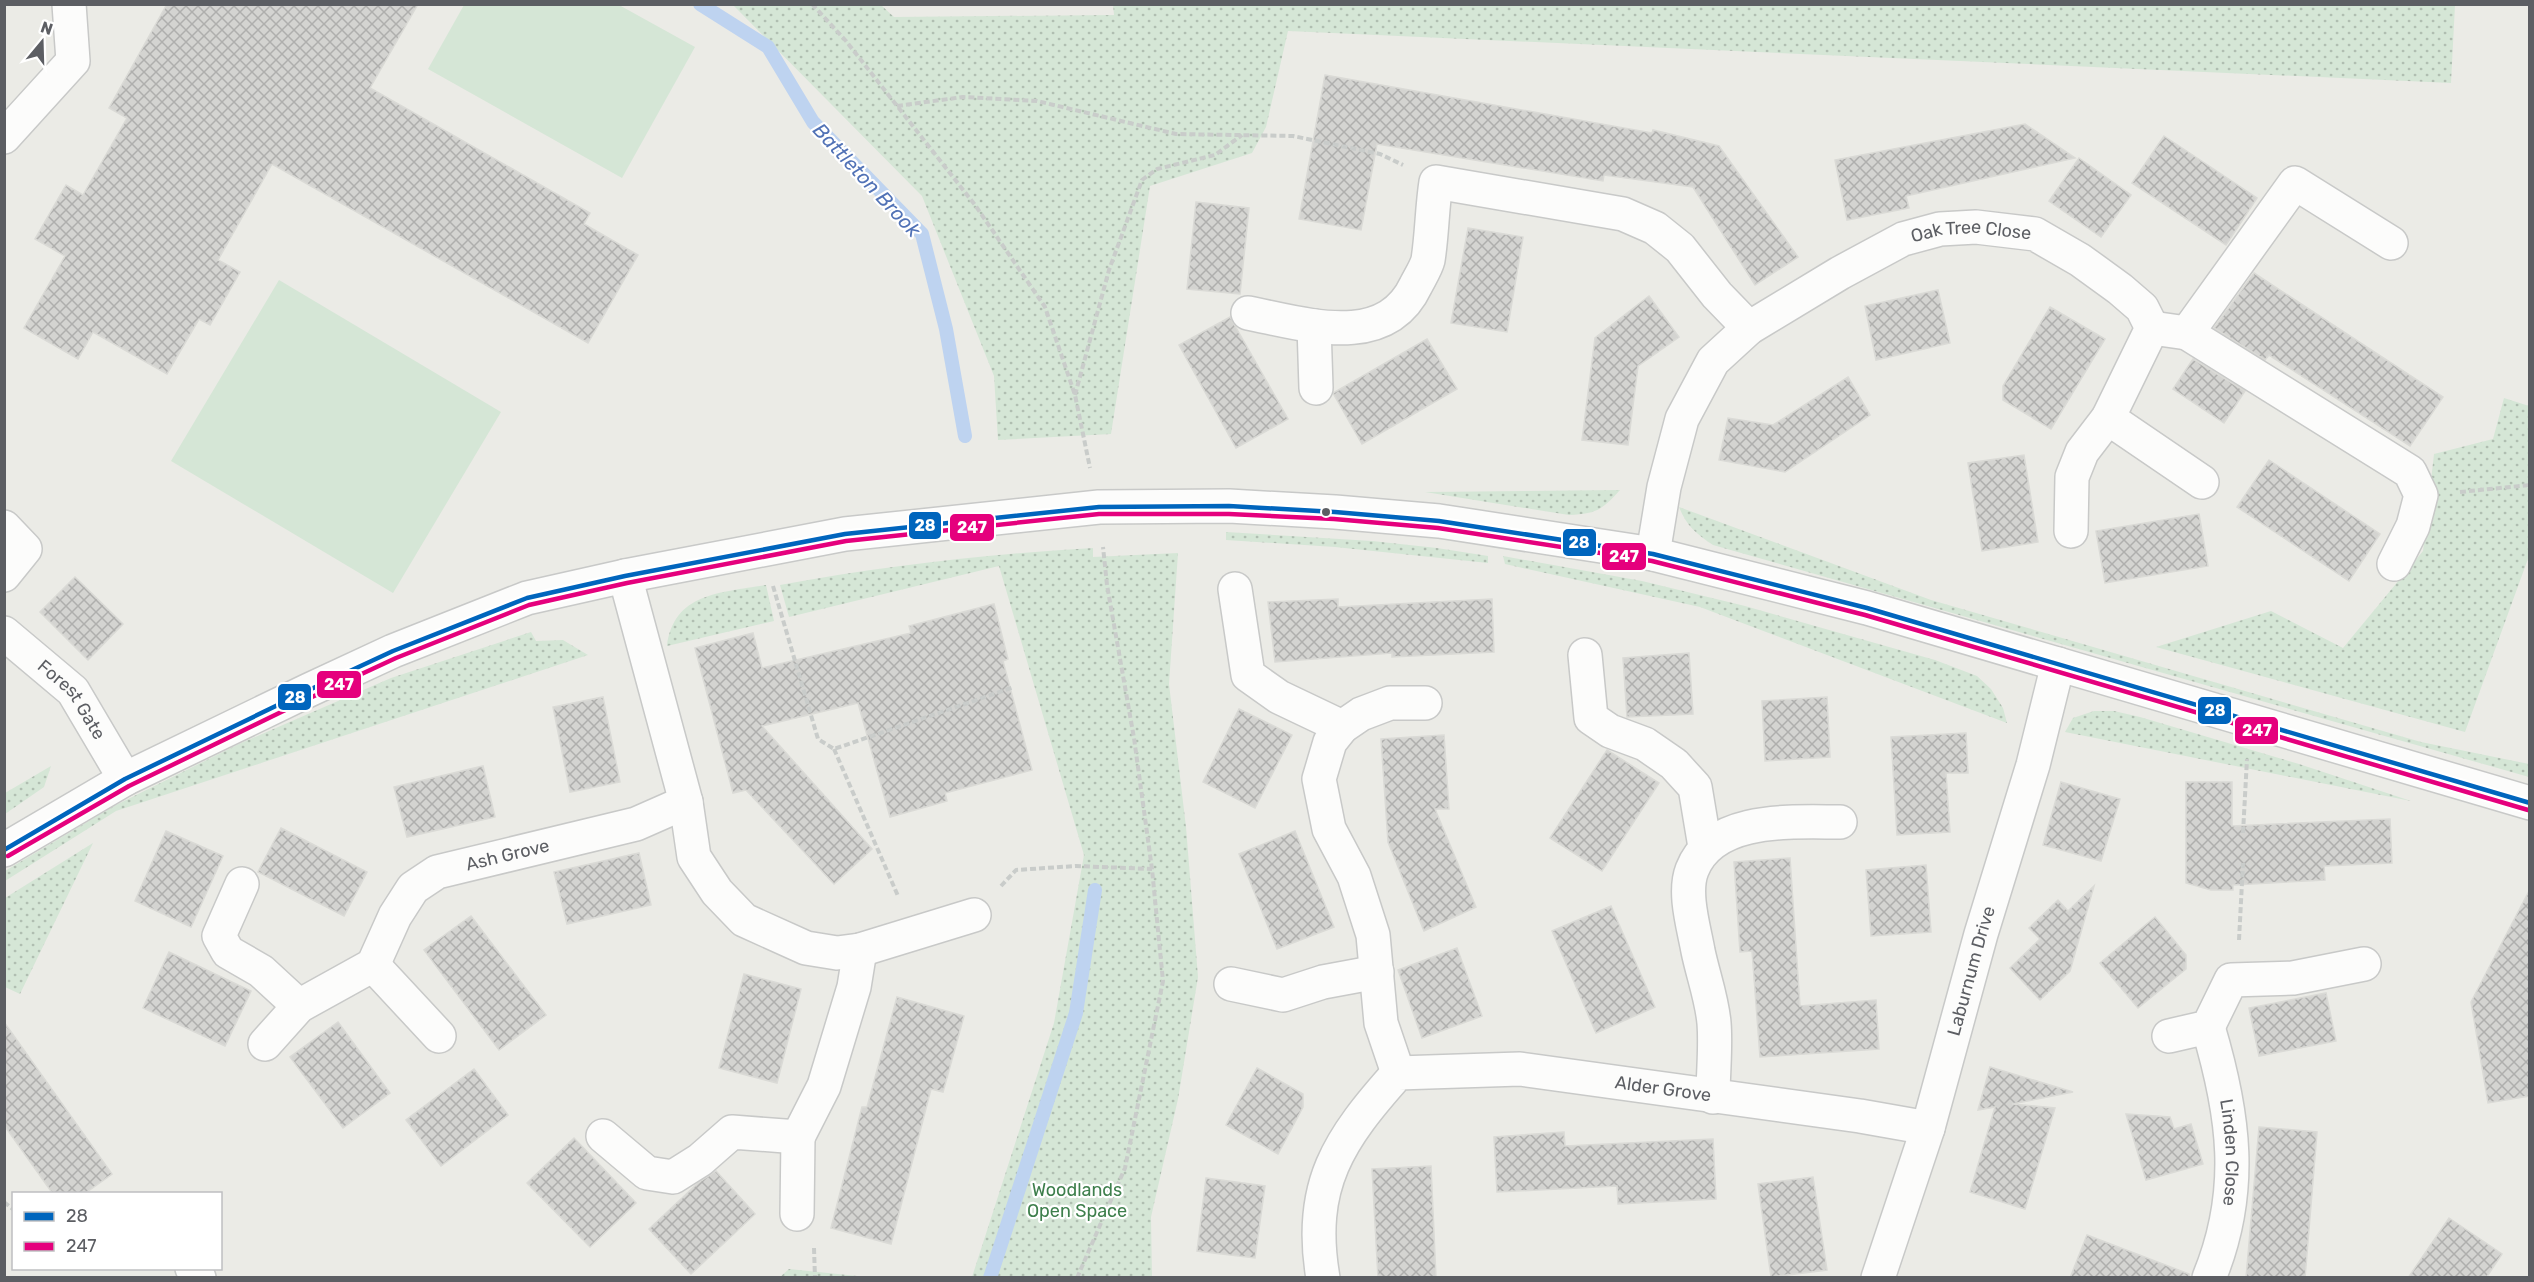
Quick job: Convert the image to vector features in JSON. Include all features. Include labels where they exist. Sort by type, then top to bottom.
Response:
[{"type":"street","points":[[4,137],[73,61],[69,4]]},
{"type":"street","points":[[1248,313],[1314,326],[1362,328],[1389,318],[1407,304],[1428,262],[1436,182],[1623,214],[1655,228],[1680,248],[1717,295],[1749,328]]},
{"type":"street","points":[[2187,333],[2295,183],[2391,243]]},
{"type":"street","name":"Oak Tree Close","points":[[1653,554],[1664,487],[1682,418],[1713,361],[1749,328],[1840,273],[1903,239],[1940,229],[1977,227],[2035,234],[2080,260],[2142,308],[2152,328]]},
{"type":"street","points":[[1314,326],[1316,388]]},
{"type":"street","points":[[2071,531],[2072,477],[2082,452],[2108,418],[2152,328],[2187,333],[2410,472],[2421,495],[2413,526],[2394,564]]},
{"type":"street","points":[[2108,418],[2202,482]]},
{"type":"street","points":[[4,850],[125,779],[393,651],[527,598],[625,576],[845,534],[1099,507],[1229,506],[1335,512],[1439,521],[1653,554],[1867,608],[2529,803]]},
{"type":"street","points":[[4,527],[25,549],[4,575]]},
{"type":"street","points":[[625,576],[686,802],[694,857],[717,892],[744,920],[806,948],[837,953],[860,950],[974,915]]},
{"type":"street","points":[[1235,589],[1248,675],[1279,697],[1342,727]]},
{"type":"street","name":"Forest Gate","points":[[4,633],[73,690],[125,779]]},
{"type":"street","points":[[1585,655],[1591,718],[1610,731],[1645,744],[1674,764],[1695,787],[1705,847]]},
{"type":"street","name":"Laburnum Drive","points":[[1878,1278],[1928,1128],[1981,934],[2033,765],[2058,664]]},
{"type":"street","points":[[1323,1278],[1319,1251],[1322,1191],[1338,1152],[1354,1125],[1398,1073],[1381,1023],[1374,935],[1354,876],[1329,829],[1319,779],[1330,742],[1342,727],[1361,714],[1390,703],[1425,703]]},
{"type":"street","name":"Ash Grove","points":[[373,965],[395,916],[412,888],[437,872],[636,824],[686,802]]},
{"type":"street","points":[[1713,1096],[1714,1023],[1693,926],[1690,886],[1692,871],[1705,847],[1726,835],[1748,828],[1799,822],[1840,822]]},
{"type":"street","points":[[242,884],[219,936],[228,952],[261,971],[299,1006]]},
{"type":"street","points":[[797,1214],[798,1137],[824,1086],[854,987],[860,950]]},
{"type":"street","points":[[2169,1036],[2208,1027],[2231,980],[2293,978],[2364,964]]},
{"type":"street","points":[[265,1044],[299,1006],[373,965],[439,1036]]},
{"type":"street","points":[[1231,984],[1283,995],[1323,982],[1377,972]]},
{"type":"street","name":"Linden Close","points":[[2208,1027],[2234,1155],[2229,1214],[2209,1278]]},
{"type":"street","name":"Alder Grove","points":[[1398,1073],[1521,1069],[1860,1116],[1928,1128]]},
{"type":"street","points":[[603,1136],[646,1173],[673,1177],[700,1160],[732,1132],[798,1137]]},
{"type":"path","points":[[812,4],[846,41],[975,205],[1045,307],[1075,395],[1099,507],[1107,585],[1134,738],[1152,869],[1163,981],[1125,1168],[1077,1278]]},
{"type":"path","points":[[896,106],[963,97],[1037,101],[1105,119],[1176,134],[1293,136],[1380,154],[1436,182]]},
{"type":"path","points":[[1075,395],[1109,270],[1142,180],[1157,168],[1215,155],[1243,135]]},
{"type":"path","points":[[2421,495],[2529,485]]},
{"type":"path","points":[[763,551],[818,739],[834,749],[882,854],[913,934]]},
{"type":"path","points":[[834,749],[1014,687]]},
{"type":"path","points":[[2243,833],[2250,720]]},
{"type":"path","points":[[2231,980],[2241,928],[2243,863]]},
{"type":"path","points":[[974,915],[1016,870],[1076,866],[1152,869]]},
{"type":"green space","points":[[1113,4],[2455,5],[2451,83],[1288,31],[1266,127],[1252,153],[1150,186],[1111,434],[998,440],[994,376],[922,196],[733,5],[881,5],[894,17],[1114,15]]},
{"type":"green space","points":[[464,5],[619,5],[695,47],[622,178],[428,69]]},
{"type":"green space","points":[[279,280],[501,412],[393,593],[171,461]]},
{"type":"green space","points":[[2504,398],[2529,406],[2529,556],[2465,732],[2156,647],[2271,611],[2343,648],[2423,551],[2434,454],[2493,439]]},
{"type":"green space","points":[[1620,490],[1598,510],[1569,515],[1425,492]]},
{"type":"green space","points":[[1679,507],[1931,600],[2421,742],[2529,764],[2529,777],[1713,545],[1692,529]]},
{"type":"green space","points":[[1226,532],[1372,541],[1437,548],[1488,556],[1488,563],[1335,547],[1226,540]]},
{"type":"green space","name":"Woodlands Open Space","points":[[1093,548],[1093,557],[1178,553],[1169,684],[1186,827],[1198,977],[1178,1099],[1151,1217],[1152,1277],[972,1277],[1054,1023],[1084,855],[999,566],[789,617],[780,585],[936,562]]},
{"type":"green space","points":[[1503,556],[1642,581],[1745,606],[1935,660],[1977,676],[1991,689],[2003,708],[2007,723],[1700,607],[1505,564]]},
{"type":"green space","points":[[766,585],[774,621],[667,646],[671,628],[679,615],[690,605],[717,594]]},
{"type":"green space","points":[[531,632],[536,641],[563,640],[588,655],[116,811],[5,881],[5,871],[114,806],[239,744],[391,678]]},
{"type":"green space","points":[[2094,711],[2114,711],[2140,717],[2299,764],[2411,801],[2065,732],[2073,718]]},
{"type":"green space","points":[[51,766],[44,787],[5,814],[5,793]]},
{"type":"green space","points":[[93,843],[20,994],[5,987],[5,898]]},
{"type":"green space","points":[[789,1269],[867,1277],[780,1277]]},
{"type":"building","points":[[167,4],[418,4],[370,88],[590,213],[584,224],[638,255],[588,343],[272,164],[218,260],[240,272],[210,325],[199,319],[167,374],[93,332],[78,359],[24,328],[65,256],[35,239],[66,185],[83,195],[127,118],[109,108]]},
{"type":"building","points":[[1325,75],[1652,133],[1653,130],[1719,146],[1798,257],[1755,285],[1693,187],[1604,175],[1603,181],[1377,144],[1361,230],[1299,219]]},
{"type":"building","points":[[2025,124],[2075,158],[1906,196],[1909,208],[1847,220],[1835,160]]},
{"type":"building","points":[[2164,136],[2257,198],[2226,245],[2132,183]]},
{"type":"building","points":[[2079,158],[2131,195],[2101,237],[2049,201]]},
{"type":"building","points":[[1196,202],[1249,208],[1240,294],[1187,289]]},
{"type":"building","points":[[1468,228],[1523,237],[1507,332],[1451,323]]},
{"type":"building","points":[[2254,273],[2443,397],[2410,446],[2269,355],[2265,360],[2214,328]]},
{"type":"building","points":[[1938,290],[1950,343],[1876,360],[1865,306]]},
{"type":"building","points":[[1649,296],[1679,337],[1638,366],[1628,445],[1582,440],[1595,338]]},
{"type":"building","points":[[2050,307],[2105,339],[2051,429],[2003,400],[2003,386]]},
{"type":"building","points":[[1230,317],[1288,419],[1236,448],[1179,345]]},
{"type":"building","points":[[1427,339],[1457,389],[1362,444],[1333,393]]},
{"type":"building","points":[[2193,359],[2245,391],[2224,423],[2173,389]]},
{"type":"building","points":[[1848,377],[1870,415],[1785,472],[1719,460],[1728,418],[1773,425]]},
{"type":"building","points":[[2024,455],[2038,542],[1982,551],[1968,463]]},
{"type":"building","points":[[2269,460],[2380,534],[2349,581],[2237,507]]},
{"type":"building","points":[[2199,514],[2208,566],[2105,583],[2096,531]]},
{"type":"building","points":[[75,577],[123,624],[88,660],[40,612]]},
{"type":"building","points":[[1338,599],[1338,607],[1492,599],[1494,652],[1392,657],[1392,653],[1275,662],[1268,602]]},
{"type":"building","points":[[994,604],[1008,659],[1003,661],[1032,770],[945,793],[947,801],[890,817],[858,703],[762,726],[872,849],[834,884],[746,790],[733,793],[695,648],[753,633],[762,668],[911,633],[909,626]]},
{"type":"building","points":[[1689,653],[1693,714],[1627,717],[1623,658]]},
{"type":"building","points":[[603,697],[620,782],[570,792],[553,707]]},
{"type":"building","points":[[1827,697],[1830,757],[1765,761],[1762,701]]},
{"type":"building","points":[[1239,709],[1292,735],[1255,808],[1203,782]]},
{"type":"building","points":[[1966,733],[1968,773],[1946,773],[1950,832],[1897,835],[1891,737]]},
{"type":"building","points":[[1444,735],[1449,809],[1435,809],[1476,907],[1424,931],[1388,842],[1381,739]]},
{"type":"building","points":[[1607,750],[1659,783],[1602,871],[1550,838]]},
{"type":"building","points":[[483,766],[495,817],[407,837],[394,787]]},
{"type":"building","points":[[2061,782],[2120,799],[2101,861],[2043,845]]},
{"type":"building","points":[[2186,782],[2232,782],[2232,826],[2390,819],[2392,863],[2324,866],[2325,880],[2233,885],[2233,890],[2211,890],[2186,883]]},
{"type":"building","points":[[281,828],[367,872],[344,916],[258,872]]},
{"type":"building","points":[[166,831],[223,856],[191,927],[135,901]]},
{"type":"building","points":[[1295,831],[1334,927],[1277,949],[1239,854]]},
{"type":"building","points":[[639,853],[651,905],[567,924],[554,872]]},
{"type":"building","points":[[1790,858],[1800,1006],[1876,1000],[1879,1049],[1760,1057],[1752,951],[1740,952],[1734,862]]},
{"type":"building","points":[[1926,865],[1931,932],[1871,936],[1866,870]]},
{"type":"building","points":[[2094,886],[2070,971],[2040,1000],[2010,968],[2040,939],[2029,928],[2058,900],[2068,911]]},
{"type":"building","points":[[2529,891],[2529,1096],[2488,1103],[2471,1002]]},
{"type":"building","points":[[1611,906],[1655,1007],[1596,1033],[1552,931]]},
{"type":"building","points":[[471,916],[546,1015],[499,1050],[424,950]]},
{"type":"building","points":[[2155,917],[2186,955],[2186,969],[2138,1008],[2100,963]]},
{"type":"building","points":[[1457,948],[1482,1016],[1422,1038],[1398,970]]},
{"type":"building","points":[[169,952],[251,991],[225,1046],[143,1008]]},
{"type":"building","points":[[744,974],[801,989],[777,1083],[719,1068]]},
{"type":"building","points":[[2326,993],[2336,1041],[2259,1056],[2249,1008]]},
{"type":"building","points":[[897,997],[964,1016],[943,1092],[931,1089],[891,1244],[831,1228],[862,1107],[867,1107]]},
{"type":"building","points":[[4,1022],[112,1174],[87,1192],[52,1192],[4,1125]]},
{"type":"building","points":[[338,1022],[390,1093],[343,1128],[290,1057]]},
{"type":"building","points":[[1990,1067],[2073,1092],[2012,1104],[2055,1108],[2025,1209],[1970,1192],[1995,1107],[1978,1110]]},
{"type":"building","points":[[1257,1068],[1303,1094],[1303,1107],[1278,1154],[1226,1125]]},
{"type":"building","points":[[474,1069],[508,1115],[441,1166],[406,1120]]},
{"type":"building","points":[[2126,1114],[2170,1117],[2174,1129],[2191,1124],[2203,1164],[2146,1180]]},
{"type":"building","points":[[2259,1127],[2317,1132],[2305,1278],[2246,1278]]},
{"type":"building","points":[[1564,1132],[1565,1146],[1713,1139],[1716,1199],[1618,1204],[1617,1186],[1497,1192],[1494,1137]]},
{"type":"building","points":[[574,1138],[636,1203],[590,1247],[527,1183]]},
{"type":"building","points":[[1431,1166],[1436,1278],[1378,1278],[1372,1169]]},
{"type":"building","points":[[716,1171],[755,1214],[691,1274],[649,1229],[698,1183]]},
{"type":"building","points":[[1813,1177],[1827,1270],[1771,1277],[1758,1184]]},
{"type":"building","points":[[1206,1178],[1265,1186],[1255,1258],[1197,1251]]},
{"type":"building","points":[[2449,1218],[2502,1254],[2486,1278],[2408,1278]]},
{"type":"building","points":[[2087,1235],[2189,1274],[2189,1278],[2070,1278]]},
{"type":"waterway","name":"Battleton Brook","points":[[700,4],[768,47],[813,122],[922,234],[946,329],[965,436]]},
{"type":"waterway","points":[[990,1278],[1076,1013],[1095,890]]},
{"type":"transit line","name":"28","points":[[4,850],[125,779],[309,690],[393,651],[527,598],[625,576],[845,534],[1099,507],[1229,506],[1335,512],[1439,521],[1653,554],[1867,608],[2530,803]]},
{"type":"transit line","name":"247","points":[[8,856],[129,786],[312,697],[396,658],[529,605],[627,583],[846,541],[1099,514],[1229,514],[1334,519],[1438,528],[1652,561],[1865,615],[2528,810]]}]
